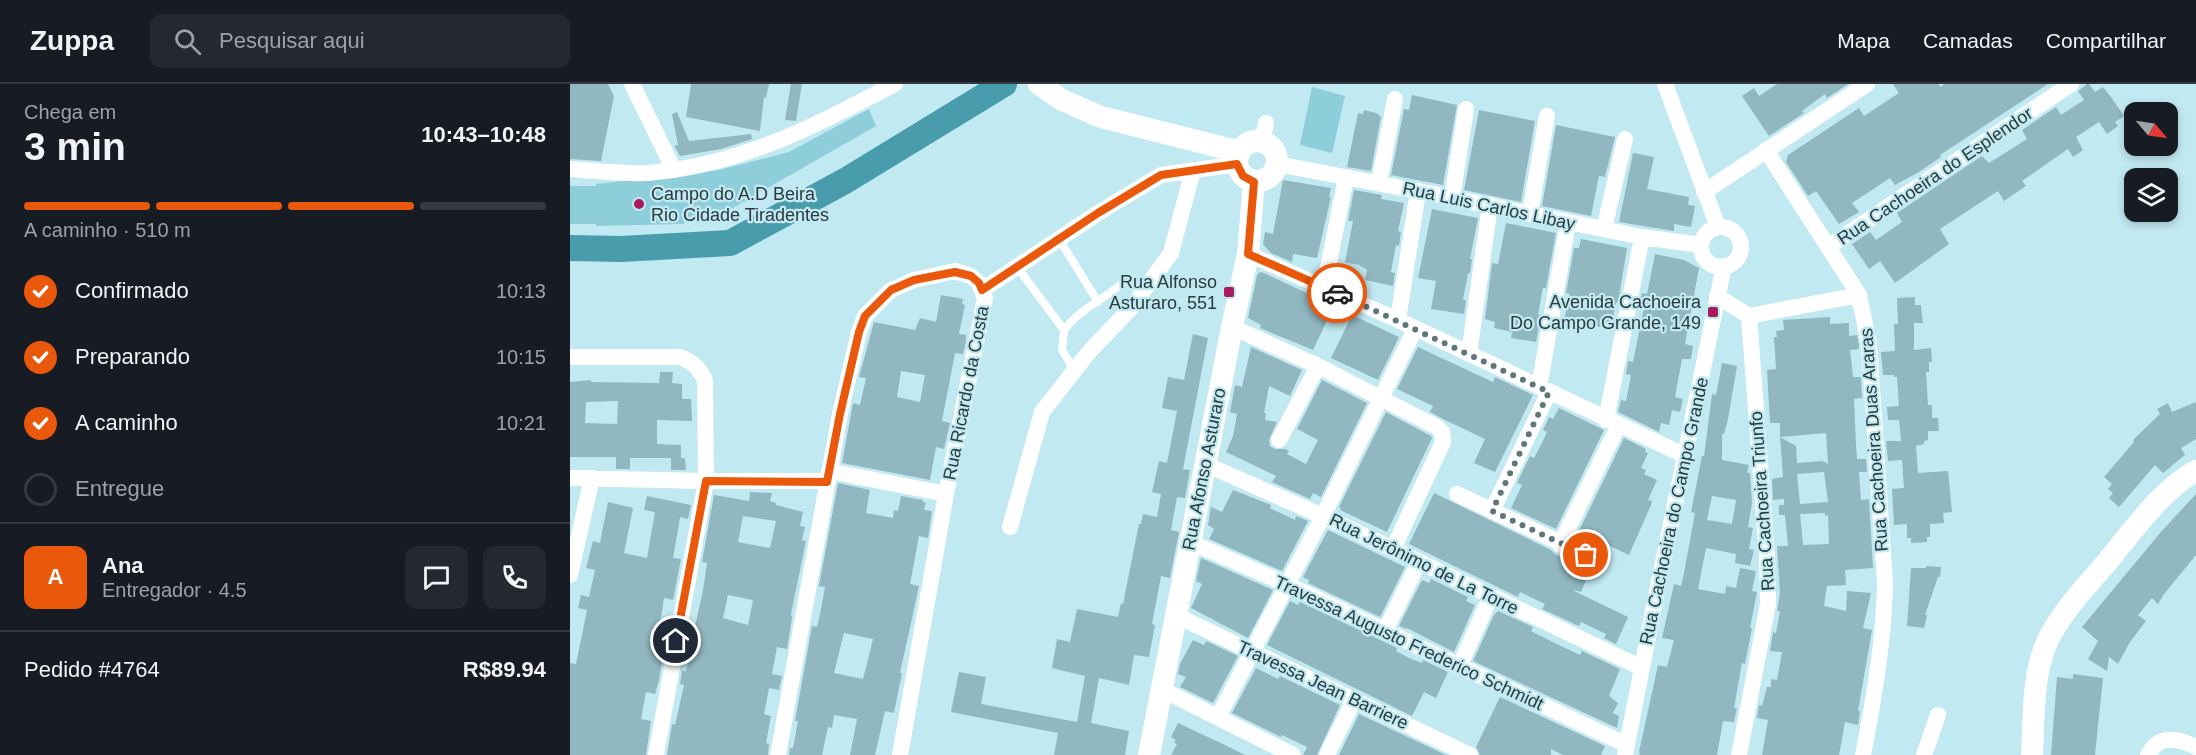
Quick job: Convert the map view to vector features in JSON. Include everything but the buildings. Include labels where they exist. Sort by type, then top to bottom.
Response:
[{"type":"street","points":[[632,84],[674,170]]},
{"type":"street","points":[[570,169],[635,173],[674,170],[739,156],[777,143],[895,84]]},
{"type":"street","points":[[1039,84],[1062,100],[1101,117],[1238,158]]},
{"type":"street","points":[[1665,84],[1718,227]]},
{"type":"street","points":[[1704,192],[1867,84]]},
{"type":"street","name":"Rua Cachoeira do Esplendor","points":[[1828,247],[2072,84]]},
{"type":"street","points":[[1379,183],[1395,99]]},
{"type":"street","points":[[1452,198],[1466,109]]},
{"type":"street","points":[[1530,213],[1547,116]]},
{"type":"street","points":[[982,290],[1161,175],[1193,170],[1238,158],[1249,143],[1264,133],[1274,150],[1277,164],[1272,176],[1254,182],[1243,176],[1238,158]]},
{"type":"street","points":[[1604,229],[1625,139]]},
{"type":"street","name":"Rua Cachoeira Duas Araras","points":[[1766,150],[1859,295],[1869,344],[1885,584],[1884,620],[1873,706],[1863,755]]},
{"type":"street","name":"Rua Luis Carlos Libay","points":[[1277,164],[1530,213],[1568,223],[1701,245]]},
{"type":"street","points":[[1010,527],[1042,412],[1089,352],[1131,308],[1171,253],[1193,170]]},
{"type":"street","points":[[1324,287],[1346,178]]},
{"type":"street","name":"Rua Afonso Asturaro","points":[[1149,755],[1248,254],[1254,182]]},
{"type":"street","points":[[1398,320],[1418,191]]},
{"type":"street","points":[[1469,354],[1490,205]]},
{"type":"street","points":[[1492,511],[1544,390],[1568,223]]},
{"type":"street","points":[[1718,227],[1727,227],[1740,239],[1741,248],[1738,257],[1732,263],[1724,266],[1715,266],[1708,261],[1701,245],[1704,236],[1710,230],[1718,227]]},
{"type":"street","points":[[1560,544],[1612,423],[1642,237]]},
{"type":"street","points":[[1248,254],[1398,320],[1686,456]]},
{"type":"street","name":"Rua Cachoeira do Campo Grande","points":[[1626,750],[1724,266]]},
{"type":"street","name":"Rua Ricardo da Costa","points":[[778,755],[828,476],[859,332],[865,316],[891,290],[914,280],[955,272],[971,276],[979,283],[985,297],[946,494],[900,755]]},
{"type":"street","points":[[1717,296],[1749,316],[1859,295]]},
{"type":"street","name":"Rua Cachoeira Triunfo","points":[[1739,755],[1768,604],[1766,545],[1749,316]]},
{"type":"street","points":[[1232,327],[1382,397],[1442,432],[1443,442],[1393,549]]},
{"type":"street","points":[[1218,717],[1323,516],[1415,329]]},
{"type":"street","points":[[570,357],[680,357],[692,362],[700,370],[705,380],[706,481],[656,755]]},
{"type":"street","points":[[1279,440],[1318,366]]},
{"type":"street","name":"Rua Jerônimo de La Torre","points":[[1205,464],[1323,516],[1642,668]]},
{"type":"street","points":[[2032,755],[2037,679],[2047,643],[2063,615],[2165,495],[2196,471]]},
{"type":"street","points":[[570,478],[706,481],[828,476],[946,494]]},
{"type":"street","points":[[570,575],[592,478]]},
{"type":"street","points":[[1457,494],[1586,555]]},
{"type":"street","name":"Travessa Augusto Frederico Schmidt","points":[[1190,542],[1385,631],[1626,750]]},
{"type":"street","points":[[1385,631],[1419,562]]},
{"type":"street","points":[[1459,667],[1491,596]]},
{"type":"street","name":"Travessa Jean Barriere","points":[[1176,615],[1470,755]]},
{"type":"street","points":[[1161,689],[1283,753]]},
{"type":"street","points":[[1326,755],[1354,700]]},
{"type":"street","points":[[1924,755],[1938,715]]},
{"type":"street","points":[[2148,755],[2158,743],[2169,738],[2196,747]]},
{"type":"lane","points":[[1059,239],[1098,302]]},
{"type":"lane","points":[[1017,267],[1064,330]]},
{"type":"lane","points":[[1075,371],[1062,350],[1064,330],[1072,319],[1116,290],[1126,279],[1148,284]]},
{"type":"shaded area","points":[[1312,87],[1345,96],[1332,153],[1300,145]]},
{"type":"shaded area","points":[[869,109],[876,126],[722,214],[684,220],[684,224],[596,226],[596,224],[570,224],[570,186],[596,186],[596,184],[719,170],[789,152]]},
{"type":"waterway","points":[[570,248],[621,249],[730,243],[845,181],[1004,84]]},
{"type":"way so far","points":[[1337,293],[1549,392],[1492,511],[1586,555]]},
{"type":"place","name":"Campo do A.D Beira Rio Cidade Tiradentes","points":[[639,204]]},
{"type":"place","name":"Rua Alfonso Asturaro, 551","points":[[1229,292]]},
{"type":"place","name":"Avenida Cachoeira Do Campo Grande, 149","points":[[1713,312]]},
{"type":"route","points":[[676,641],[706,481],[827,482],[859,332],[865,316],[891,290],[914,280],[955,272],[971,276],[979,283],[982,290],[1098,213],[1161,175],[1237,164],[1243,176],[1254,182],[1248,254],[1337,293]]}]
